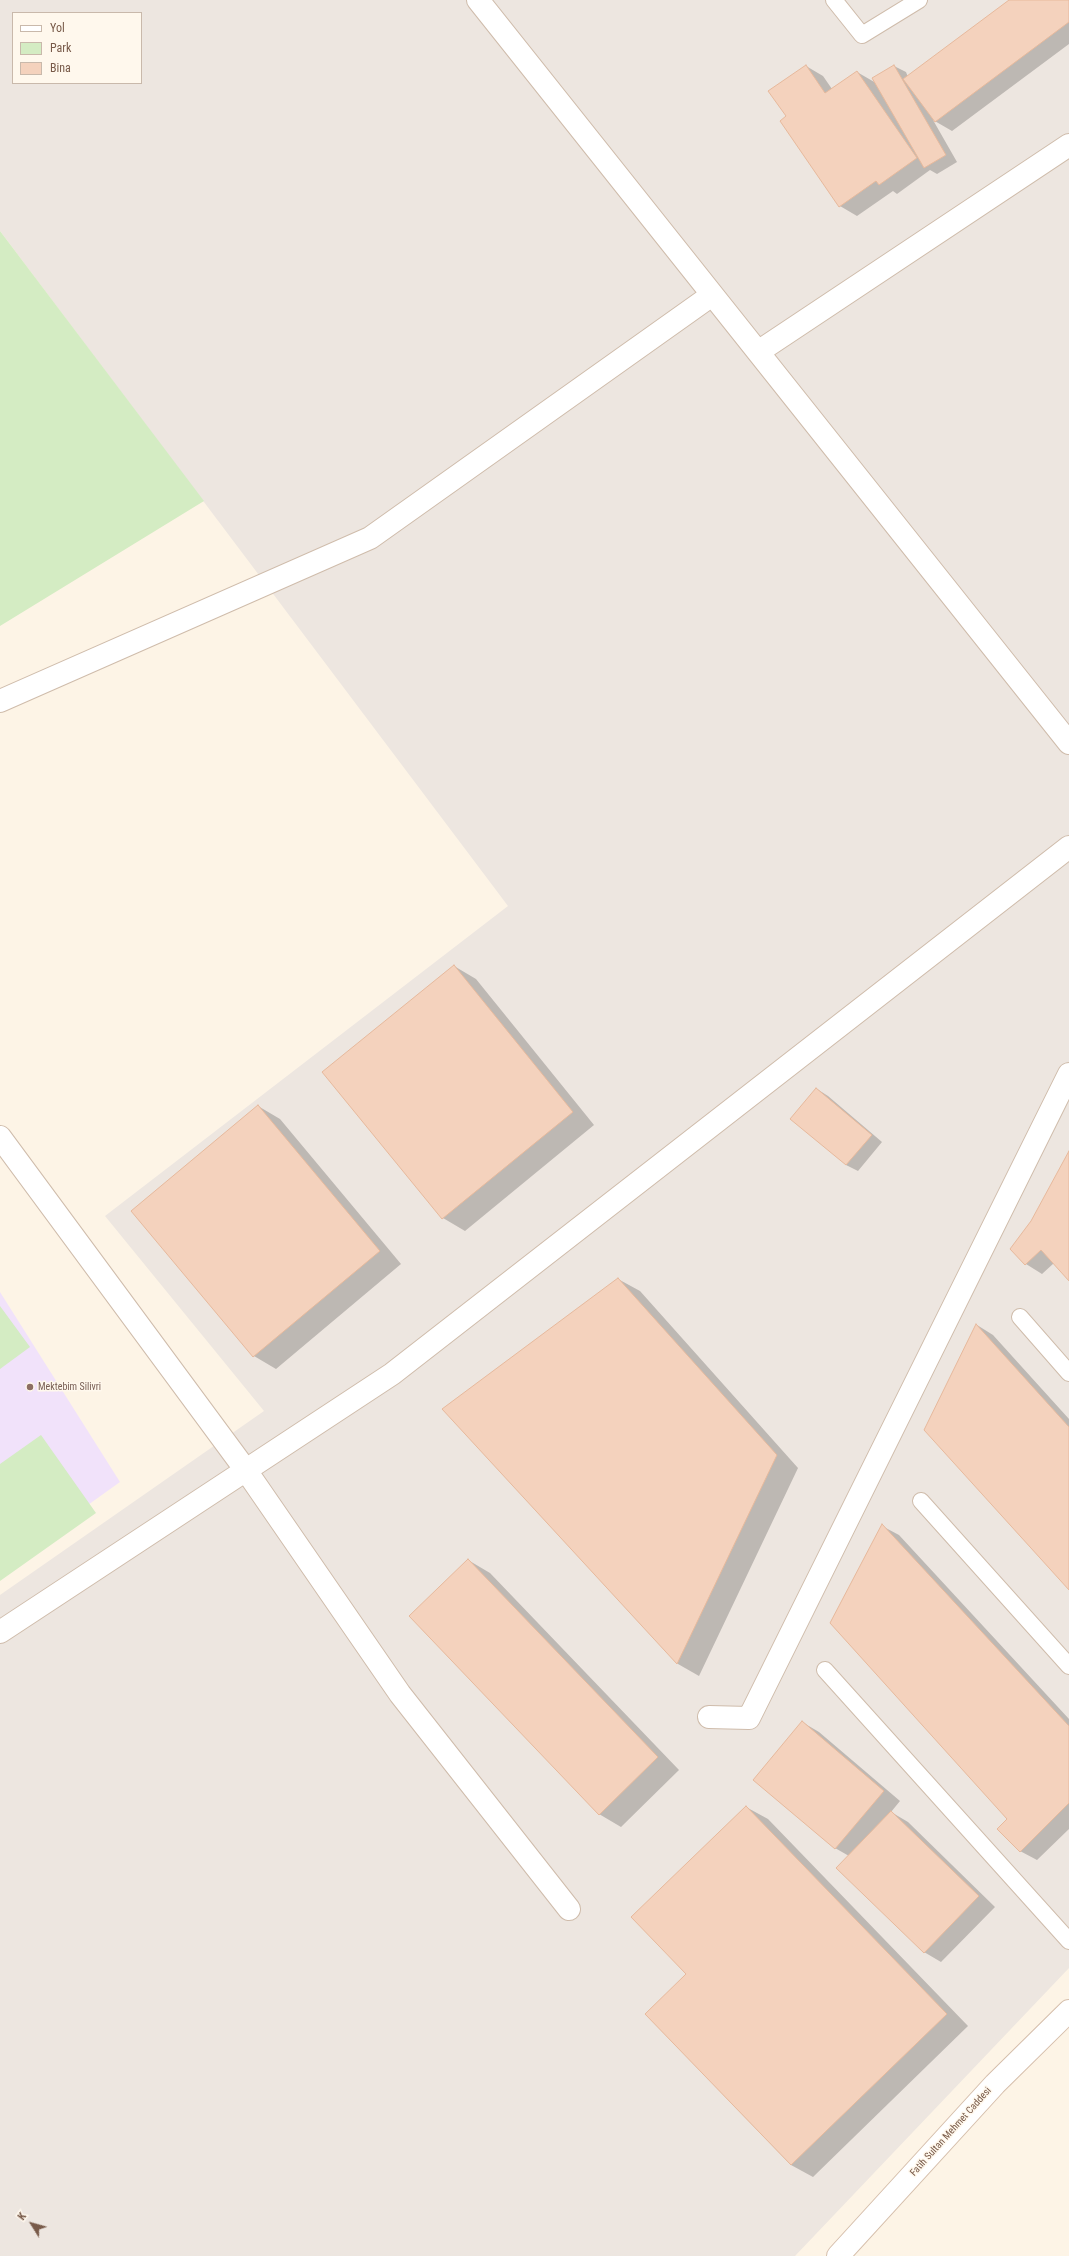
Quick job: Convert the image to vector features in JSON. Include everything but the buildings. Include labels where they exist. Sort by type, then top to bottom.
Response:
[{"type":"street","points":[[478,0],[1069,743]]},
{"type":"street","points":[[758,352],[1069,145]]},
{"type":"street","points":[[0,701],[370,538],[712,295]]},
{"type":"street","points":[[0,1632],[245,1469],[392,1374],[1069,847]]},
{"type":"street","points":[[709,1717],[749,1718],[1069,1074]]},
{"type":"street","points":[[0,1137],[245,1469],[400,1694],[569,1909]]},
{"type":"street","name":"Fatih Sultan Mehmet Caddesi","points":[[838,2256],[994,2084],[1069,2011]]},
{"type":"lane","points":[[834,0],[862,35],[919,0]]},
{"type":"lane","points":[[1020,1317],[1069,1373]]},
{"type":"lane","points":[[921,1501],[1069,1666]]},
{"type":"lane","points":[[824,1670],[1069,1941]]},
{"type":"shaded area","points":[[0,0],[1069,0],[1069,1968],[795,2256],[0,2256],[0,1595],[264,1411],[105,1216],[508,906],[0,231]]},
{"type":"shaded area","name":"Mektebim Silivri","points":[[0,1292],[120,1482],[0,1568]]},
{"type":"green space","points":[[0,231],[204,501],[0,626]]},
{"type":"green space","points":[[0,1306],[30,1347],[0,1369]]},
{"type":"green space","points":[[41,1435],[96,1513],[0,1581],[0,1464]]},
{"type":"place","name":"Mektebim Silivri","points":[[30,1387]]}]
